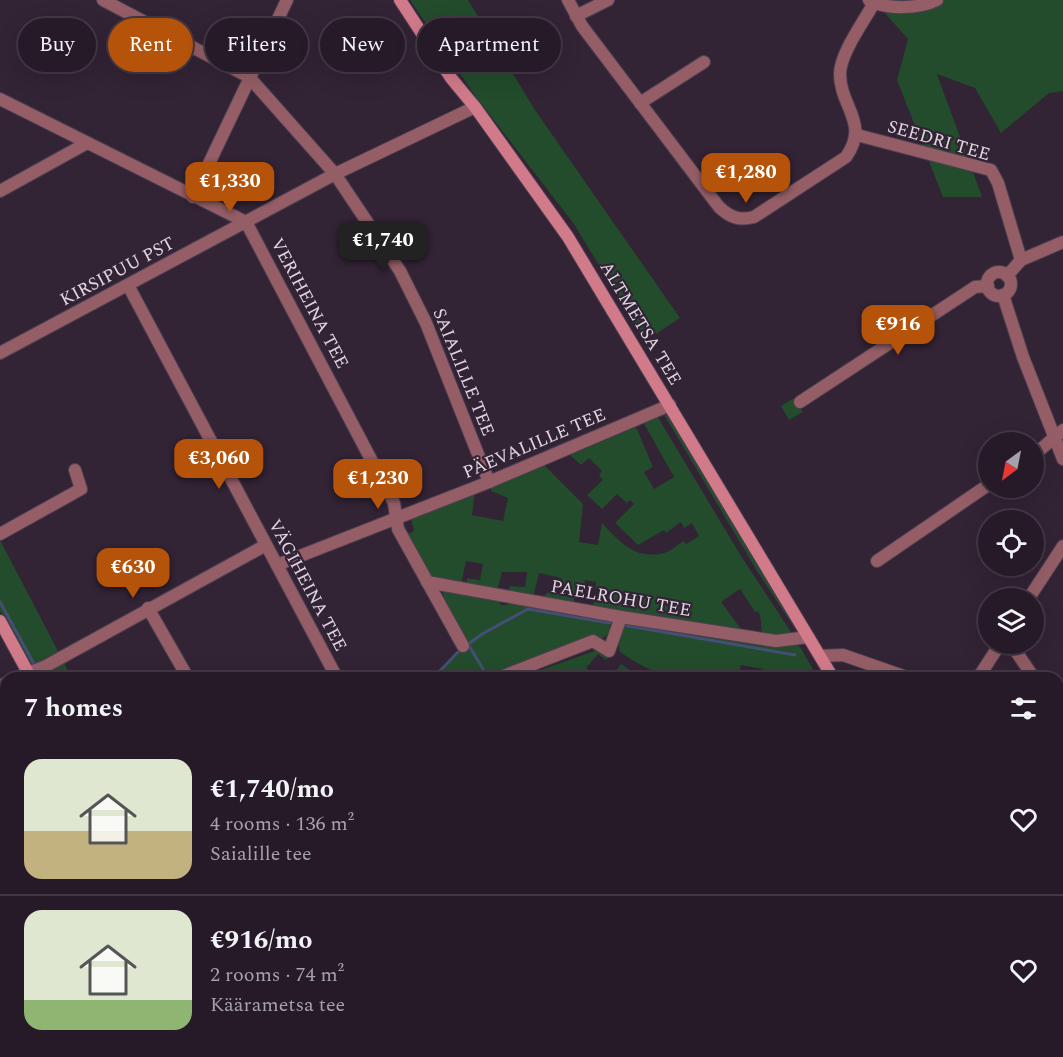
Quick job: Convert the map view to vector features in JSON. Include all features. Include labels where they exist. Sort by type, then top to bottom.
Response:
[{"type":"street","points":[[103,0],[249,77]]},
{"type":"street","points":[[194,197],[287,0]]},
{"type":"street","name":"ALTMETSA TEE","points":[[399,0],[451,78],[476,106],[568,237],[829,672]]},
{"type":"street","points":[[568,0],[576,16],[719,207],[736,219],[754,217],[846,157],[857,135],[842,82],[841,66],[871,2],[916,6],[937,0]]},
{"type":"street","points":[[576,16],[608,0]]},
{"type":"street","points":[[640,103],[704,62]]},
{"type":"street","name":"SAIALILLE TEE","points":[[249,77],[335,174],[400,271],[426,323],[489,482]]},
{"type":"street","points":[[0,99],[246,222]]},
{"type":"street","name":"KIRSIPUU PST","points":[[0,353],[129,287],[335,174],[476,106]]},
{"type":"street","name":"SEEDRI TEE","points":[[857,135],[991,170],[998,183],[1021,260]]},
{"type":"street","points":[[0,191],[87,143]]},
{"type":"street","name":"VERIHEINA TEE","points":[[246,222],[394,503],[397,519]]},
{"type":"street","points":[[1007,276],[1021,260],[1063,242]]},
{"type":"street","points":[[995,273],[1007,276],[1010,281],[1010,289],[1003,295],[994,295],[987,286],[989,278],[995,273]]},
{"type":"street","points":[[800,402],[975,287],[987,286]]},
{"type":"street","name":"VÄGIHEINA TEE","points":[[129,287],[334,672]]},
{"type":"street","points":[[1003,295],[1023,357],[1059,434],[1063,459]]},
{"type":"street","name":"PÄEVALILLE TEE","points":[[277,565],[489,482],[670,405]]},
{"type":"street","points":[[1044,447],[1059,434]]},
{"type":"street","points":[[0,534],[81,489],[75,470]]},
{"type":"street","points":[[877,561],[978,492]]},
{"type":"street","points":[[397,519],[398,529],[463,646]]},
{"type":"street","points":[[35,672],[266,545]]},
{"type":"street","points":[[1036,588],[1063,546]]},
{"type":"street","name":"PAELROHU TEE","points":[[427,582],[621,617],[776,641],[808,638]]},
{"type":"street","points":[[148,608],[185,672]]},
{"type":"street","points":[[513,672],[593,641],[609,651],[621,617]]},
{"type":"street","points":[[0,621],[27,672]]},
{"type":"street","points":[[982,672],[994,654]]},
{"type":"street","points":[[1018,654],[1030,672]]},
{"type":"street","points":[[820,656],[843,655],[892,672]]},
{"type":"green space","points":[[410,0],[468,0],[479,18],[422,18]]},
{"type":"green space","points":[[873,0],[1063,0],[1063,91],[1049,93],[1001,133],[975,88],[937,74],[982,197],[943,197],[897,80],[908,39]]},
{"type":"green space","points":[[459,72],[512,72],[535,110],[680,318],[645,341],[574,224]]},
{"type":"green space","points":[[794,398],[803,412],[789,420],[781,406]]},
{"type":"green space","points":[[663,413],[668,413],[797,632],[757,571]]},
{"type":"green space","points":[[656,414],[741,556],[793,635],[764,636],[758,611],[755,612],[740,589],[721,602],[744,633],[592,608],[594,601],[606,602],[608,591],[596,589],[596,582],[585,580],[581,599],[578,594],[574,596],[574,605],[539,599],[549,592],[562,594],[564,582],[561,578],[539,573],[533,598],[507,593],[510,586],[525,587],[527,572],[502,572],[497,591],[467,586],[467,578],[480,580],[483,564],[466,561],[461,585],[429,579],[404,532],[412,533],[414,530],[411,519],[475,490],[472,515],[503,521],[508,498],[491,491],[492,486],[544,465],[583,504],[579,542],[598,545],[602,523],[622,543],[636,552],[645,554],[667,552],[684,541],[686,544],[699,536],[692,523],[684,528],[681,522],[666,533],[664,530],[638,545],[615,523],[634,504],[630,500],[627,503],[617,494],[602,509],[587,495],[603,480],[599,475],[602,471],[589,458],[581,465],[570,455],[636,427],[653,467],[644,472],[654,489],[674,477],[642,420]]},
{"type":"green space","points":[[0,540],[69,672],[33,672],[0,611]]},
{"type":"green space","points":[[443,591],[497,598],[501,605],[523,603],[609,620],[610,629],[601,639],[587,638],[533,658],[504,672],[436,672],[457,656],[463,641]]},
{"type":"green space","points":[[623,622],[796,644],[815,672],[763,672],[763,669],[741,665],[739,672],[657,672],[620,652],[617,637]]},
{"type":"green space","points":[[600,649],[610,656],[606,660],[598,654],[586,668],[591,672],[535,672]]},
{"type":"green space","points":[[621,664],[633,672],[615,672]]},
{"type":"waterway","points":[[0,602],[34,664]]},
{"type":"waterway","points":[[467,645],[482,634],[528,609],[610,623]]},
{"type":"waterway","points":[[623,625],[795,655]]},
{"type":"waterway","points":[[468,644],[485,672]]},
{"type":"waterway","points":[[439,672],[461,649]]}]
